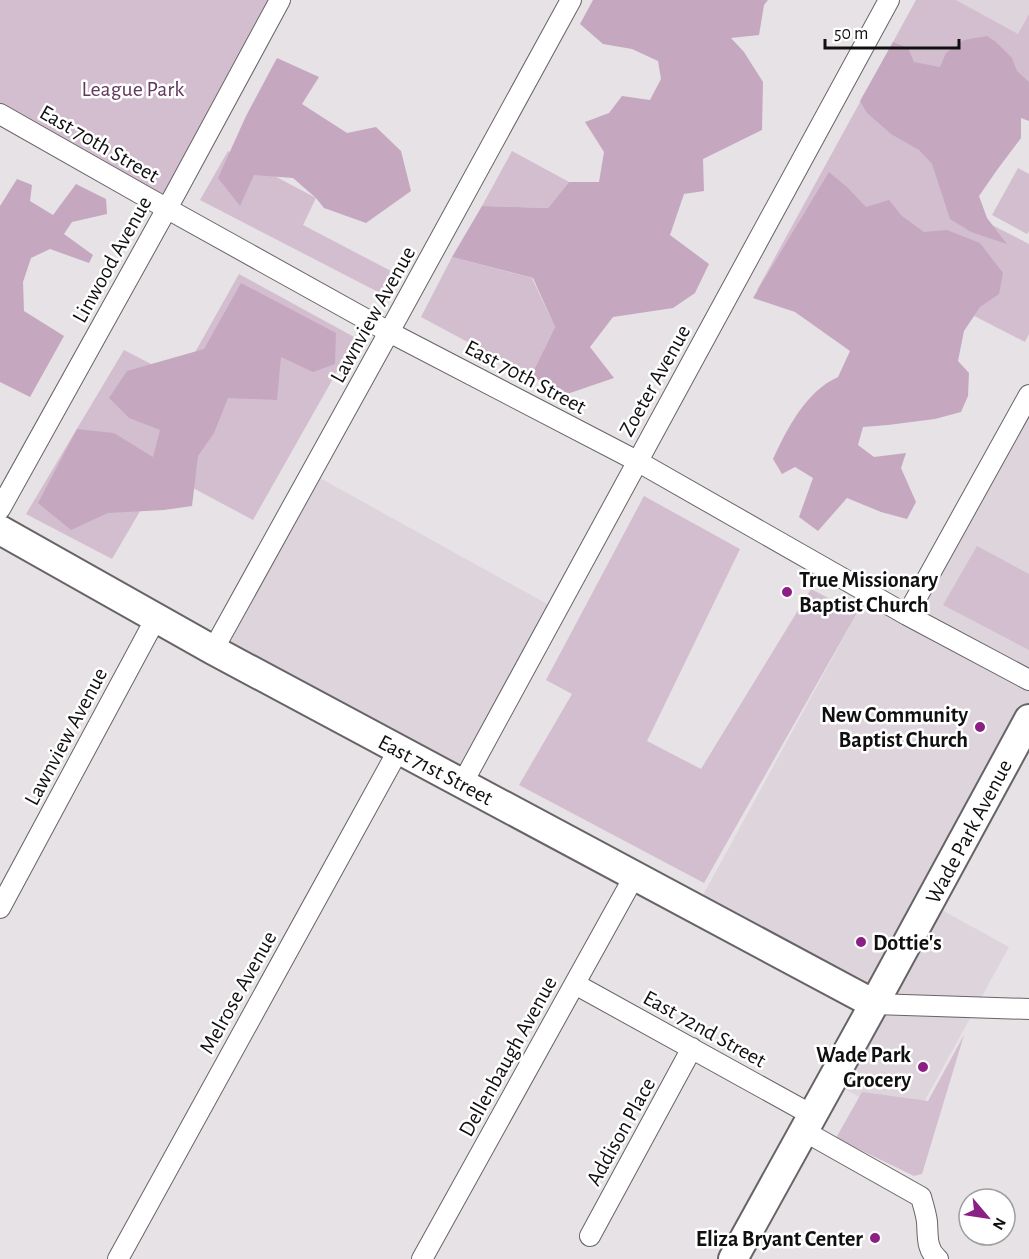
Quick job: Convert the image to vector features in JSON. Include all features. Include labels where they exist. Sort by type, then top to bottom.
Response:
[{"type":"street","name":"Linwood Avenue","points":[[0,509],[280,0]]},
{"type":"street","name":"Lawnview Avenue","points":[[213,650],[571,0]]},
{"type":"street","name":"Zoeter Avenue","points":[[462,784],[889,0]]},
{"type":"street","name":"East 70th Street","points":[[0,114],[389,332],[637,461],[907,615],[1029,680]]},
{"type":"street","points":[[907,615],[1029,395]]},
{"type":"street","name":"East 71st Street","points":[[0,530],[213,650],[874,1004]]},
{"type":"street","name":"Lawnview Avenue","points":[[0,908],[156,618]]},
{"type":"street","name":"Wade Park Avenue","points":[[733,1259],[1029,719]]},
{"type":"street","name":"Melrose Avenue","points":[[118,1259],[399,749]]},
{"type":"street","name":"Dellenbaugh Avenue","points":[[422,1259],[634,875]]},
{"type":"street","name":"East 72nd Street","points":[[575,984],[692,1048],[921,1197],[927,1220],[928,1242],[934,1257],[938,1259]]},
{"type":"street","points":[[874,1004],[1029,1009]]},
{"type":"street","name":"Addison Place","points":[[590,1236],[692,1048]]},
{"type":"shaded area","points":[[593,0],[768,0],[764,5],[759,35],[731,38],[744,52],[763,82],[762,130],[703,159],[704,191],[684,194],[670,235],[709,264],[695,293],[673,308],[613,317],[590,347],[614,378],[567,394],[531,376],[555,327],[533,278],[452,257],[482,206],[548,208],[569,182],[599,182],[604,152],[585,122],[609,113],[622,96],[650,100],[661,79],[658,61],[632,49],[603,44],[580,24]]},
{"type":"shaded area","points":[[956,0],[1029,0],[1029,14],[1018,35]]},
{"type":"shaded area","points":[[987,36],[1012,58],[1017,71],[1029,82],[1029,121],[1021,118],[1021,138],[979,196],[987,218],[1007,244],[971,232],[950,219],[932,164],[919,150],[891,134],[867,113],[860,101],[893,42],[908,48],[914,62],[940,67],[946,53],[964,40]]},
{"type":"shaded area","points":[[277,58],[319,77],[302,104],[347,133],[376,127],[401,151],[411,191],[366,223],[324,208],[293,178],[254,175],[240,206],[218,178],[246,116]]},
{"type":"shaded area","points":[[829,172],[866,207],[889,200],[902,216],[924,232],[947,230],[980,243],[1003,273],[999,294],[980,307],[964,331],[958,361],[969,373],[968,396],[961,412],[935,419],[863,427],[858,445],[874,457],[906,453],[901,468],[916,502],[907,519],[881,512],[847,498],[818,531],[799,517],[813,478],[795,467],[782,474],[773,459],[799,412],[816,392],[838,377],[850,351],[795,312],[753,298]]},
{"type":"shaded area","points":[[17,179],[32,185],[30,201],[53,215],[76,184],[106,199],[107,214],[72,222],[64,234],[93,255],[89,263],[50,249],[31,258],[23,282],[24,311],[64,336],[30,397],[0,382],[0,206]]},
{"type":"shaded area","points":[[241,283],[336,333],[335,364],[313,372],[281,357],[277,400],[228,398],[214,433],[198,456],[192,506],[108,513],[71,530],[38,503],[77,429],[114,433],[153,457],[160,430],[129,418],[109,398],[127,371],[204,349]]},
{"type":"shaded area","points":[[1029,395],[1029,719],[929,903],[1009,947],[912,1124],[831,1082],[874,1004],[696,908],[868,593],[907,615]]},
{"type":"shaded area","points":[[311,473],[556,609],[462,784],[213,650]]},
{"type":"green space","name":"League Park","points":[[0,0],[280,0],[167,208],[0,114]]},
{"type":"green space","points":[[916,0],[956,0],[1018,34],[1029,14],[1029,97],[957,207],[1029,244],[1029,334],[1025,342],[891,273],[853,344],[757,290]]},
{"type":"green space","points":[[228,151],[316,198],[303,225],[391,271],[380,293],[200,200]]},
{"type":"green space","points":[[512,151],[569,182],[548,208],[482,206]]},
{"type":"green space","points":[[1018,168],[1029,174],[1029,231],[1027,234],[992,215]]},
{"type":"green space","points":[[452,257],[532,278],[555,327],[531,376],[421,317]]},
{"type":"green space","points":[[239,274],[356,338],[253,520],[163,472],[112,559],[26,514],[124,350],[180,379]]},
{"type":"green space","points":[[644,496],[740,549],[647,741],[701,769],[811,589],[857,613],[704,883],[519,785],[572,694],[546,680]]},
{"type":"green space","points":[[977,546],[1029,574],[1029,650],[943,605]]},
{"type":"green space","points":[[964,1035],[922,1174],[914,1176],[836,1138],[862,1092],[928,1101]]},
{"type":"place","name":"True Missionary Baptist Church","points":[[787,592]]},
{"type":"place","name":"New Community Baptist Church","points":[[980,727]]},
{"type":"place","name":"Dottie's","points":[[861,942]]},
{"type":"place","name":"Wade Park Grocery","points":[[923,1067]]},
{"type":"place","name":"Eliza Bryant Center","points":[[875,1238]]}]
